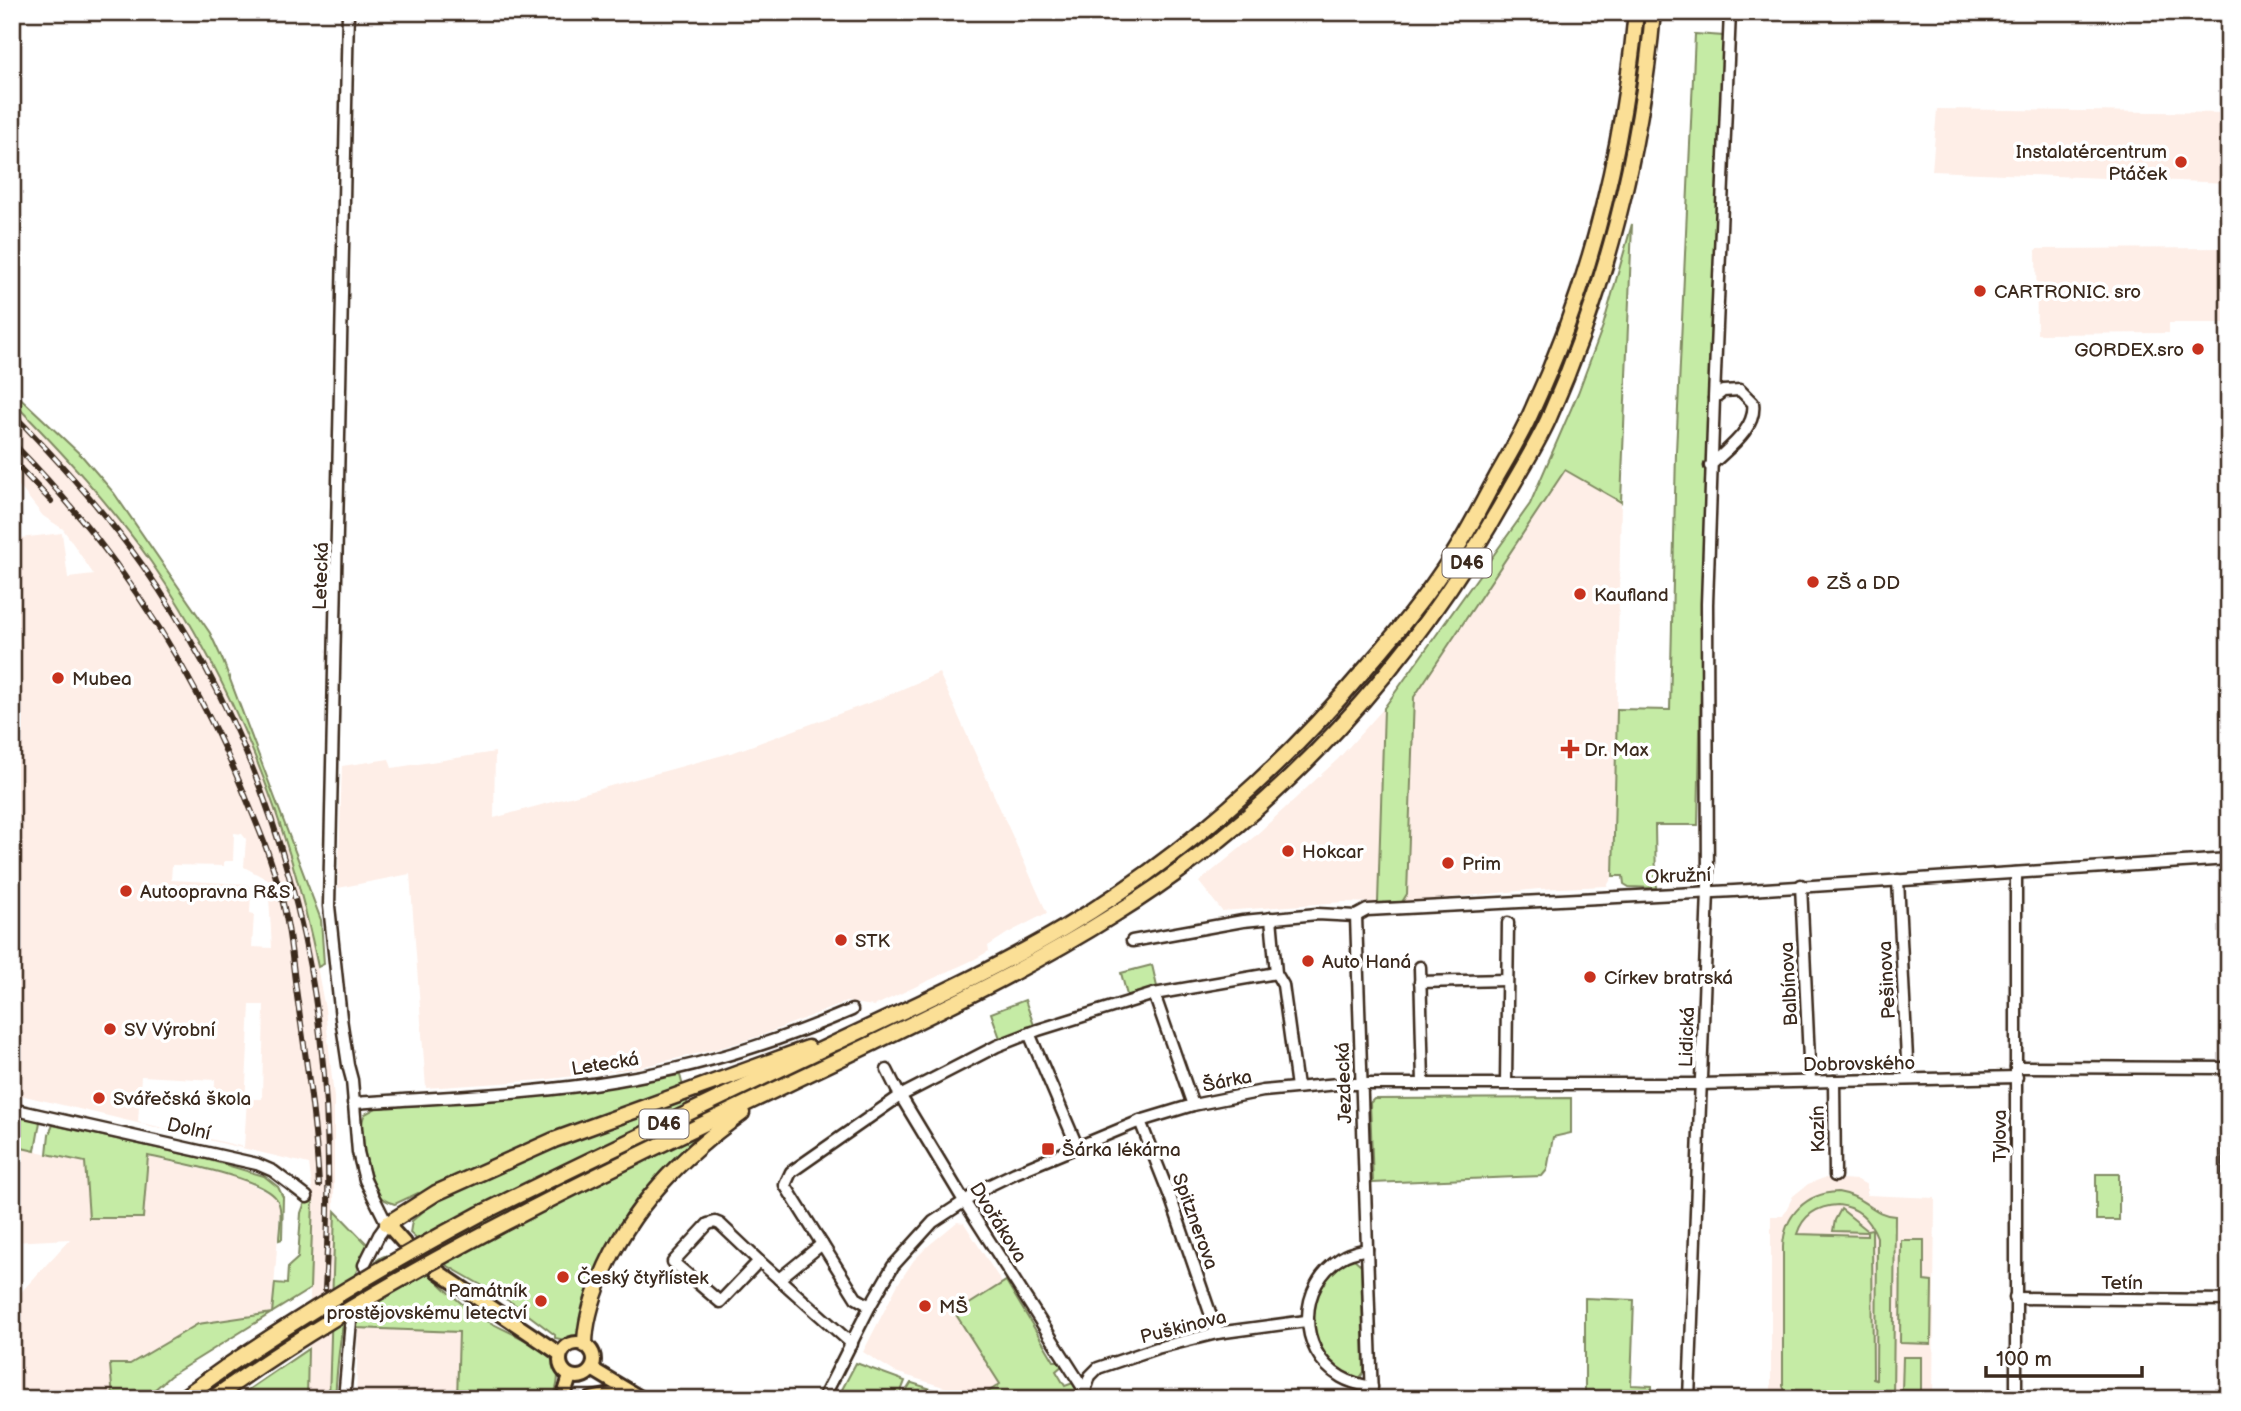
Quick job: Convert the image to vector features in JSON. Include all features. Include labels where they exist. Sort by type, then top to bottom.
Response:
[{"type":"highway","name":"D46","points":[[181,1399],[284,1327],[388,1264],[480,1214],[1009,959],[1065,927],[1150,871],[1247,795],[1287,757],[1396,634],[1460,543],[1529,418],[1587,267],[1611,177],[1624,109],[1636,12]]},
{"type":"highway","name":"D46","points":[[212,1399],[345,1310],[573,1186],[785,1086],[1000,980],[1075,939],[1161,884],[1230,832],[1275,791],[1355,709],[1408,646],[1479,546],[1546,423],[1572,362],[1598,288],[1626,183],[1643,94],[1653,12]]},
{"type":"highway","points":[[387,1224],[436,1193],[554,1140],[792,1053],[849,1036]]},
{"type":"highway","points":[[585,1345],[587,1321],[597,1287],[607,1262],[632,1217],[686,1156],[741,1114],[785,1086]]},
{"type":"main road","points":[[387,1224],[404,1242]]},
{"type":"main road","points":[[437,1271],[561,1354]]},
{"type":"main road","points":[[573,1343],[585,1345],[594,1356],[592,1369],[582,1377],[570,1376],[561,1367],[561,1354],[565,1347],[573,1343]]},
{"type":"main road","points":[[592,1369],[642,1399]]},
{"type":"main road","points":[[563,1399],[570,1376]]},
{"type":"main road","points":[[591,1399],[611,1395],[632,1399]]},
{"type":"street","name":"Letecká","points":[[348,12],[329,906],[333,958],[352,1080],[356,1142],[369,1190],[387,1224]]},
{"type":"street","name":"Lidická","points":[[1689,1399],[1708,891],[1707,604],[1710,466],[1730,12]]},
{"type":"street","points":[[1710,466],[1749,424],[1754,410],[1751,400],[1740,390],[1723,391],[1714,398]]},
{"type":"street","name":"Okružní","points":[[1132,941],[1243,921],[1317,914],[1356,916],[1367,911],[2229,859]]},
{"type":"street","name":"Tylova","points":[[2015,873],[2016,1399]]},
{"type":"street","name":"Pešinova","points":[[1898,880],[1908,1079]]},
{"type":"street","name":"Balbínova","points":[[1801,885],[1810,1081]]},
{"type":"street","name":"Jezdecká","points":[[1356,916],[1372,1399]]},
{"type":"street","points":[[1271,918],[1276,973],[1283,985],[1297,1087]]},
{"type":"street","points":[[1506,1083],[1508,923]]},
{"type":"street","points":[[1420,967],[1423,1083]]},
{"type":"street","points":[[870,1306],[856,1298],[785,1185],[792,1172],[900,1096],[997,1046],[1029,1033],[1154,994],[1276,973]]},
{"type":"street","points":[[1420,982],[1506,980]]},
{"type":"street","points":[[1154,994],[1193,1105]]},
{"type":"street","name":"Letecká","points":[[353,1103],[566,1087],[618,1080],[685,1067],[750,1049],[852,1010]]},
{"type":"street","points":[[1029,1033],[1077,1146]]},
{"type":"street","name":"Dobrovského","points":[[1701,1084],[1908,1079],[2017,1072],[2229,1068]]},
{"type":"street","name":"Dvořákova","points":[[887,1070],[900,1096],[1086,1395]]},
{"type":"street","name":"Kazín","points":[[1834,1081],[1835,1176]]},
{"type":"street","name":"Šárka","points":[[823,1399],[893,1266],[933,1222],[997,1181],[1140,1121],[1193,1105],[1244,1094],[1297,1087],[1360,1083],[1701,1084]]},
{"type":"street","points":[[2228,1214],[2229,1105]]},
{"type":"street","name":"Dolní","points":[[12,1109],[257,1164],[273,1171],[307,1197]]},
{"type":"street","name":"Spitznerova","points":[[1140,1121],[1171,1199],[1217,1333]]},
{"type":"street","points":[[364,1265],[387,1224]]},
{"type":"street","points":[[759,1261],[720,1302],[673,1262],[708,1224],[720,1224],[852,1344]]},
{"type":"street","points":[[779,1279],[822,1244]]},
{"type":"street","points":[[1367,1249],[1344,1256],[1328,1268],[1311,1293],[1306,1321],[1317,1353],[1326,1365],[1354,1384],[1372,1387]]},
{"type":"street","name":"Tetín","points":[[2015,1298],[2229,1300]]},
{"type":"street","points":[[344,1399],[351,1321]]},
{"type":"street","name":"Puškinova","points":[[1086,1395],[1090,1376],[1098,1368],[1157,1348],[1217,1333],[1306,1321]]},
{"type":"shaded area","points":[[1937,109],[2229,113],[2229,183],[1932,171]]},
{"type":"shaded area","points":[[2229,248],[2229,323],[2169,323],[2169,333],[2037,334],[2036,249]]},
{"type":"shaded area","points":[[12,401],[98,494],[150,561],[213,666],[234,707],[272,799],[297,874],[309,924],[325,1009],[334,1098],[334,1275],[330,1399],[307,1399],[313,1194],[309,1164],[12,1093],[12,539],[62,533],[68,578],[94,575],[63,529],[43,516],[12,477]],"holes":[[[234,833],[242,834],[246,839],[244,867],[268,880],[272,948],[252,947],[254,914],[250,913],[251,889],[247,884],[171,880],[172,865],[224,866],[224,861],[233,861]],[[250,1005],[264,1005],[262,1099],[247,1099],[244,1147],[138,1122],[141,1076],[215,1080],[214,1104],[245,1105]]]},
{"type":"shaded area","points":[[1565,470],[1621,502],[1613,876],[1607,886],[1539,889],[1426,900],[1434,906],[1397,909],[1407,894],[1414,697]]},
{"type":"shaded area","points":[[939,673],[1047,913],[1008,933],[988,946],[989,951],[975,959],[874,1006],[846,1002],[760,1036],[636,1068],[542,1080],[426,1088],[410,874],[338,888],[342,766],[389,759],[392,768],[495,752],[494,818],[734,752],[877,700]]},
{"type":"shaded area","points":[[1384,708],[1378,903],[1343,902],[1222,911],[1199,882],[1255,836],[1338,759]]},
{"type":"shaded area","points":[[12,1123],[17,1124],[13,1146],[85,1162],[88,1143],[236,1177],[271,1194],[276,1198],[280,1209],[272,1313],[198,1324],[130,1364],[110,1364],[113,1399],[12,1399],[12,1302],[70,1239],[12,1242]]},
{"type":"shaded area","points":[[1824,1178],[1858,1180],[1867,1185],[1867,1195],[1935,1198],[1933,1399],[1771,1399],[1771,1216],[1783,1216],[1793,1196],[1808,1184]]},
{"type":"shaded area","name":"MŠ","points":[[957,1222],[964,1223],[1002,1283],[955,1313],[1001,1384],[979,1398],[895,1372],[863,1352],[898,1284],[914,1260]]},
{"type":"shaded area","points":[[358,1329],[459,1332],[457,1399],[356,1399]]},
{"type":"green space","points":[[1695,34],[1724,36],[1706,454],[1698,825],[1655,825],[1656,888],[1629,887],[1624,884],[1623,876],[1613,876],[1617,709],[1670,710],[1676,452]]},
{"type":"green space","points":[[1632,224],[1621,502],[1565,470],[1414,697],[1407,894],[1402,902],[1378,903],[1384,708],[1530,504],[1578,393],[1603,326]]},
{"type":"green space","points":[[12,390],[82,456],[114,493],[210,633],[321,920],[324,964],[318,967],[291,860],[255,756],[208,656],[151,562],[85,479],[12,401]]},
{"type":"green space","points":[[1152,965],[1158,991],[1128,999],[1121,973]]},
{"type":"green space","points":[[1025,1000],[1035,1028],[1001,1041],[991,1013]]},
{"type":"green space","points":[[680,1075],[696,1137],[626,1213],[603,1256],[585,1302],[580,1317],[583,1318],[579,1338],[555,1338],[555,1335],[514,1304],[441,1262],[410,1233],[412,1221],[427,1208],[418,1193],[395,1204],[382,1198],[372,1180],[362,1131],[365,1114],[376,1108],[579,1092]]},
{"type":"green space","points":[[1571,1098],[1571,1133],[1553,1137],[1547,1170],[1542,1176],[1373,1183],[1370,1103],[1374,1099]]},
{"type":"green space","points":[[16,1117],[40,1122],[35,1151],[13,1146],[17,1125],[12,1123],[12,1120],[15,1121]]},
{"type":"green space","points":[[53,1125],[206,1159],[264,1176],[278,1187],[283,1197],[282,1239],[279,1240],[278,1202],[267,1190],[216,1171],[148,1156],[143,1218],[89,1218],[85,1162],[47,1154]]},
{"type":"green space","points":[[2096,1174],[2119,1174],[2119,1220],[2096,1220]]},
{"type":"green space","points":[[1826,1193],[1847,1194],[1880,1212],[1895,1216],[1893,1399],[1789,1399],[1783,1386],[1784,1235],[1792,1216],[1799,1208],[1807,1201]],"holes":[[[1838,1205],[1852,1208],[1862,1215],[1871,1225],[1877,1237],[1876,1380],[1873,1379],[1872,1229],[1867,1230],[1841,1209],[1833,1231],[1867,1232],[1867,1236],[1797,1234],[1812,1213]]]},
{"type":"green space","points":[[307,1197],[313,1200],[310,1289],[272,1313],[275,1283],[287,1284],[288,1267],[298,1258],[301,1213]]},
{"type":"green space","points":[[335,1211],[368,1245],[344,1320],[335,1399],[329,1399]]},
{"type":"green space","points":[[1901,1240],[1924,1240],[1924,1281],[1932,1282],[1931,1344],[1900,1343]]},
{"type":"green space","points":[[399,1254],[421,1267],[469,1310],[548,1355],[554,1362],[558,1376],[553,1399],[457,1399],[459,1332],[356,1328],[363,1288],[370,1269],[382,1257]]},
{"type":"green space","points":[[1353,1258],[1361,1265],[1364,1372],[1359,1379],[1340,1371],[1326,1358],[1317,1341],[1314,1321],[1316,1301],[1323,1283],[1335,1268]]},
{"type":"green space","points":[[1006,1281],[1054,1361],[1060,1361],[1063,1365],[1056,1371],[1065,1386],[1073,1383],[1077,1392],[1070,1395],[1071,1399],[1026,1399],[1014,1393],[1012,1399],[979,1398],[1000,1384],[955,1313]]},
{"type":"green space","points":[[1585,1298],[1634,1300],[1631,1385],[1652,1386],[1652,1391],[1638,1390],[1638,1398],[1641,1399],[1585,1399]]},
{"type":"green space","points":[[271,1313],[170,1376],[144,1399],[113,1399],[110,1364],[130,1364],[198,1324]]},
{"type":"green space","points":[[308,1349],[307,1399],[233,1399],[239,1396]]},
{"type":"green space","points":[[1903,1357],[1921,1357],[1921,1392],[1902,1391]]},
{"type":"green space","points":[[856,1363],[905,1381],[898,1399],[837,1399]]},
{"type":"green space","points":[[912,1383],[963,1399],[901,1399]]},
{"type":"tunnel","points":[[351,1321],[364,1265]]},
{"type":"railway","points":[[12,413],[80,487],[143,566],[178,619],[209,674],[237,731],[261,790],[298,911],[320,1035],[328,1162],[325,1289]]},
{"type":"railway","points":[[12,442],[82,520],[144,604],[197,693],[253,814],[272,865],[286,918],[316,1138],[319,1185]]},
{"type":"railway","points":[[12,460],[51,501]]},
{"type":"place","name":"Instalatércentrum Ptáček","points":[[2181,162]]},
{"type":"place","name":"CARTRONIC. sro","points":[[1980,291]]},
{"type":"place","name":"GORDEX.sro","points":[[2198,349]]},
{"type":"place","name":"ZŠ a DD","points":[[1813,582]]},
{"type":"place","name":"Kaufland","points":[[1580,594]]},
{"type":"place","name":"Mubea","points":[[58,678]]},
{"type":"place","name":"Dr. Max","points":[[1570,749]]},
{"type":"place","name":"Hokcar","points":[[1288,851]]},
{"type":"place","name":"Prim","points":[[1448,863]]},
{"type":"place","name":"Autoopravna R&S","points":[[126,891]]},
{"type":"place","name":"STK","points":[[841,940]]},
{"type":"place","name":"Auto Haná","points":[[1308,961]]},
{"type":"place","name":"Církev bratrská","points":[[1590,977]]},
{"type":"place","name":"SV Výrobní","points":[[110,1029]]},
{"type":"place","name":"Svářečská škola","points":[[99,1098]]},
{"type":"place","name":"Šárka lékárna","points":[[1048,1149]]},
{"type":"place","name":"Český čtyřlístek","points":[[563,1277]]},
{"type":"place","name":"Památník prostějovskému letectví","points":[[541,1301]]},
{"type":"place","name":"MŠ","points":[[925,1306]]}]
